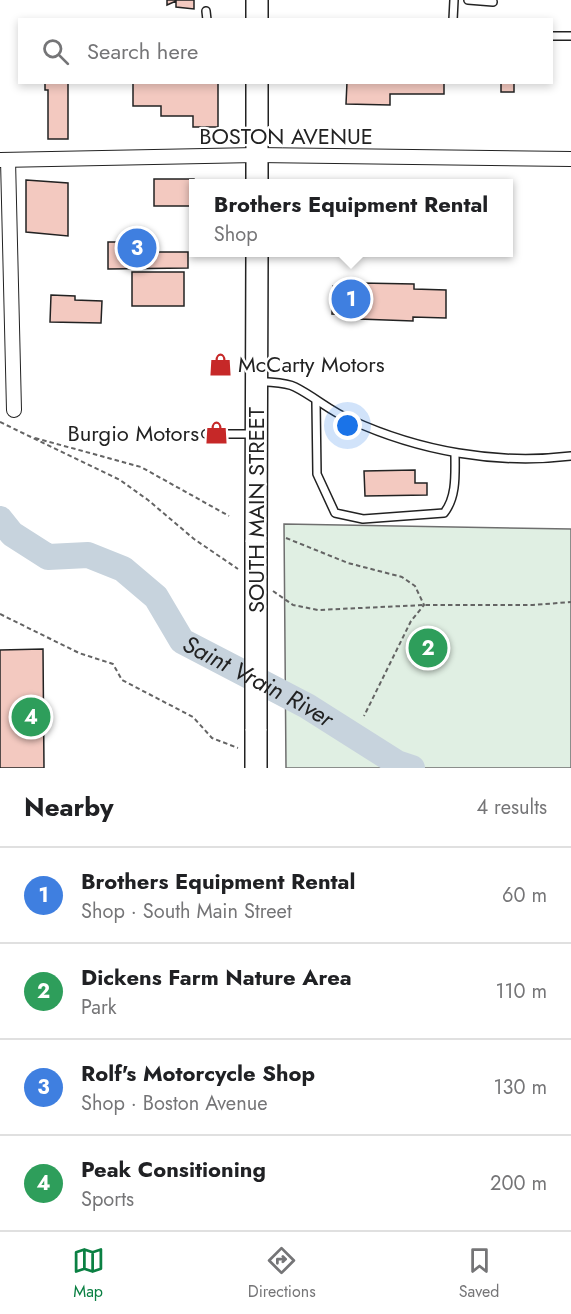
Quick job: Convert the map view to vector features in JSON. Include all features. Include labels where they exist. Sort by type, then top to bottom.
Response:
[{"type":"highway","points":[[257,0],[257,18]]},
{"type":"highway","points":[[257,84],[257,179]]},
{"type":"highway","name":"SOUTH MAIN STREET","points":[[256,257],[256,762]]},
{"type":"street","name":"BOSTON AVENUE","points":[[4,160],[257,155],[571,159]]},
{"type":"street","points":[[4,160],[14,410]]},
{"type":"lane","points":[[453,18],[454,0]]},
{"type":"lane","points":[[468,0],[493,2]]},
{"type":"lane","points":[[553,36],[571,36]]},
{"type":"lane","points":[[256,381],[294,386],[338,415],[383,435],[455,453],[527,459],[571,456]]},
{"type":"lane","points":[[316,402],[317,474],[334,513],[363,519],[444,513],[450,506],[454,484],[455,453]]},
{"type":"lane","points":[[206,434],[257,434]]},
{"type":"path","points":[[0,422],[120,480],[148,500],[194,539],[246,574]]},
{"type":"path","points":[[29,437],[141,466],[229,516]]},
{"type":"path","points":[[286,538],[348,563],[402,577],[415,586],[424,604]]},
{"type":"path","points":[[265,586],[293,604],[318,610],[424,604],[533,606],[571,602]]},
{"type":"path","points":[[364,716],[411,621],[424,604]]},
{"type":"path","points":[[0,614],[79,653],[113,664],[122,680],[193,717],[212,738],[256,762]]},
{"type":"green space","points":[[284,524],[571,529],[571,768],[286,768]]},
{"type":"building","points":[[167,0],[194,0],[194,9],[176,7],[176,1],[167,5]]},
{"type":"building","points":[[45,84],[68,84],[68,139],[48,139],[48,90],[45,90]]},
{"type":"building","points":[[133,84],[218,84],[218,127],[193,127],[193,116],[161,116],[161,106],[133,106]]},
{"type":"building","points":[[347,84],[444,84],[444,94],[390,94],[390,105],[346,104]]},
{"type":"building","points":[[501,84],[514,84],[514,92],[501,92]]},
{"type":"building","points":[[154,179],[189,179],[189,206],[154,206]]},
{"type":"building","points":[[26,180],[68,183],[68,236],[26,232]]},
{"type":"building","points":[[108,242],[142,242],[142,252],[188,252],[188,268],[108,269]]},
{"type":"building","points":[[132,272],[184,272],[184,306],[132,306]]},
{"type":"building","points":[[360,283],[414,284],[414,289],[446,290],[446,318],[413,317],[413,321],[359,319],[359,315],[332,314],[333,286],[360,287]]},
{"type":"building","points":[[51,295],[75,296],[75,300],[102,301],[101,323],[50,322]]},
{"type":"building","points":[[415,470],[415,483],[427,483],[427,495],[365,496],[364,471]]},
{"type":"building","points":[[43,649],[44,768],[0,768],[0,650]]},
{"type":"waterway","name":"Saint Vrain River","points":[[0,519],[12,534],[48,557],[88,555],[123,569],[156,597],[182,641],[307,706],[397,763],[412,768]]},
{"type":"place","name":"Rolf's Motorcycle Shop","points":[[137,248]]},
{"type":"place","name":"Brothers Equipment Rental","points":[[351,299]]},
{"type":"place","name":"McCarty Motors","points":[[220,364]]},
{"type":"place","name":"Burgio Motors","points":[[217,433]]},
{"type":"place","name":"Dickens Farm Nature Area","points":[[428,648]]},
{"type":"place","name":"Peak Consitioning","points":[[31,717]]}]
